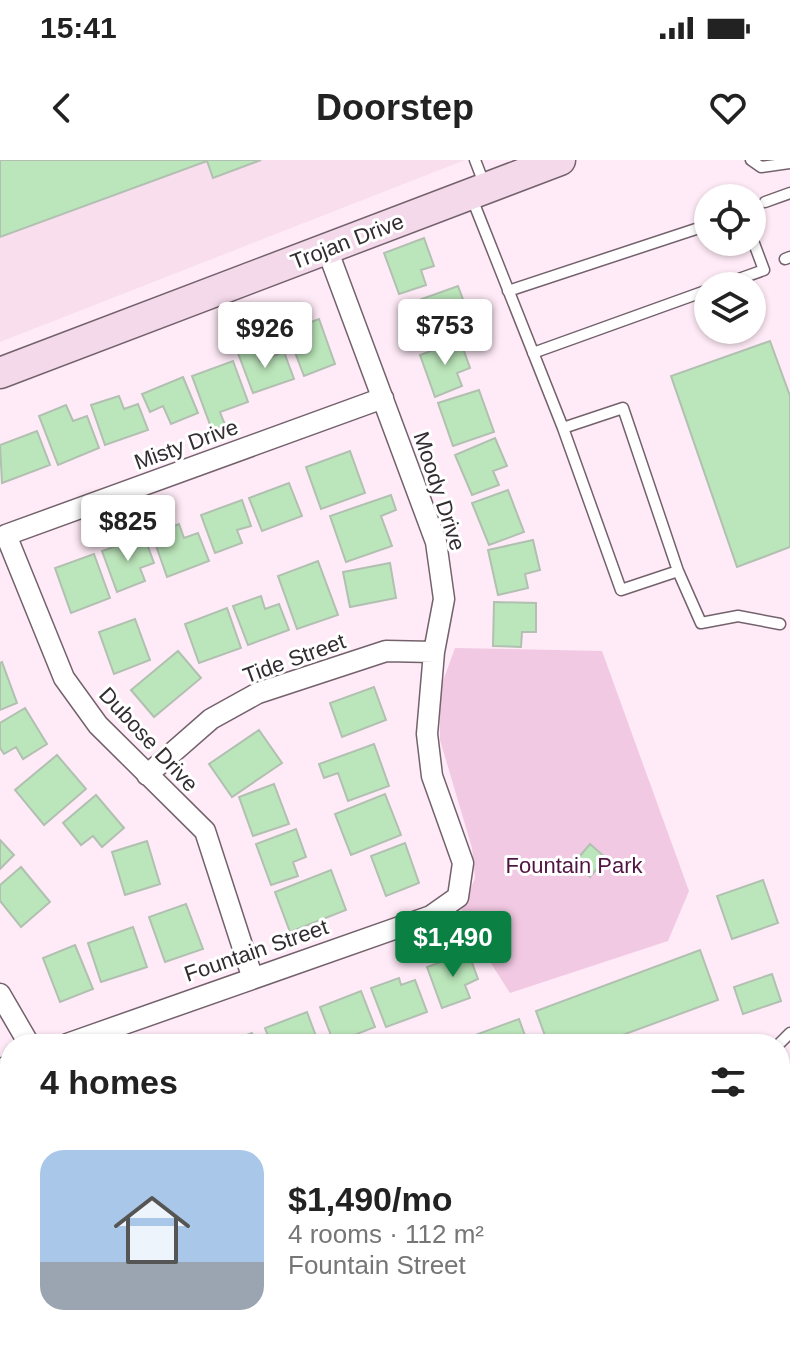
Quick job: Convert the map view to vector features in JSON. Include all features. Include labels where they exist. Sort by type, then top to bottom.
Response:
[{"type":"street","name":"Trojan Drive","points":[[0,373],[327,249],[477,181],[560,160]]},
{"type":"street","name":"Moody Drive","points":[[327,249],[436,542],[444,599],[434,652],[427,734],[432,776],[463,863],[458,897]]},
{"type":"street","name":"Misty Drive","points":[[6,535],[383,398]]},
{"type":"street","name":"Dubose Drive","points":[[6,535],[64,678],[98,725],[205,831],[252,976]]},
{"type":"street","name":"Tide Street","points":[[147,775],[211,719],[258,693],[386,651],[434,652]]},
{"type":"street","name":"Fountain Street","points":[[94,1034],[252,976],[431,916],[458,897]]},
{"type":"street","points":[[0,994],[23,1034]]},
{"type":"lane","points":[[751,160],[761,167],[790,163]]},
{"type":"lane","points":[[477,181],[508,291],[563,428],[621,590],[678,571]]},
{"type":"lane","points":[[766,202],[790,193]]},
{"type":"lane","points":[[508,291],[694,230]]},
{"type":"lane","points":[[758,272],[764,270],[759,256]]},
{"type":"lane","points":[[533,353],[694,295]]},
{"type":"lane","points":[[563,428],[623,408],[678,571],[701,623],[738,616],[780,624]]},
{"type":"shaded area","points":[[0,160],[465,160],[0,342]]},
{"type":"green space","name":"Fountain Park","points":[[455,648],[602,651],[689,891],[668,941],[510,993],[460,915],[475,878],[472,848],[440,740],[440,689]]},
{"type":"building","points":[[0,160],[261,160],[213,178],[207,161],[0,237]]},
{"type":"building","points":[[424,238],[434,266],[421,270],[426,285],[399,294],[384,253]]},
{"type":"building","points":[[458,286],[474,329],[418,349],[402,306]]},
{"type":"building","points":[[319,319],[335,364],[304,376],[287,331]]},
{"type":"building","points":[[460,340],[470,368],[457,373],[462,386],[435,397],[420,355]]},
{"type":"building","points":[[770,341],[790,396],[790,547],[737,567],[671,376]]},
{"type":"building","points":[[255,347],[260,361],[284,352],[294,379],[253,393],[238,353]]},
{"type":"building","points":[[233,361],[248,402],[220,412],[225,425],[212,430],[192,376]]},
{"type":"building","points":[[183,377],[198,413],[171,424],[163,406],[150,412],[142,394]]},
{"type":"building","points":[[479,390],[494,432],[453,446],[438,403]]},
{"type":"building","points":[[119,396],[124,409],[138,404],[148,430],[105,445],[91,405]]},
{"type":"building","points":[[66,405],[73,421],[87,416],[99,448],[58,465],[39,416]]},
{"type":"building","points":[[37,431],[50,465],[2,483],[0,445]]},
{"type":"building","points":[[495,438],[507,466],[493,471],[499,485],[472,495],[455,455]]},
{"type":"building","points":[[350,451],[365,493],[321,509],[306,467]]},
{"type":"building","points":[[289,483],[302,516],[262,531],[249,498]]},
{"type":"building","points":[[508,490],[524,532],[489,545],[472,503]]},
{"type":"building","points":[[391,495],[396,510],[381,516],[392,546],[346,562],[330,516]]},
{"type":"building","points":[[242,500],[251,526],[237,530],[242,543],[215,553],[201,515]]},
{"type":"building","points":[[179,524],[184,538],[198,533],[209,561],[167,577],[152,534]]},
{"type":"building","points":[[144,536],[154,563],[140,568],[145,581],[117,592],[102,551]]},
{"type":"building","points":[[533,540],[540,570],[525,574],[528,588],[498,595],[488,550]]},
{"type":"building","points":[[94,554],[110,598],[71,613],[55,568]]},
{"type":"building","points":[[318,561],[338,615],[297,629],[278,576]]},
{"type":"building","points":[[390,563],[396,598],[350,607],[343,572]]},
{"type":"building","points":[[261,596],[265,609],[279,604],[289,630],[248,645],[233,606]]},
{"type":"building","points":[[494,602],[536,603],[536,632],[522,632],[521,647],[493,646]]},
{"type":"building","points":[[227,608],[241,648],[199,663],[185,624]]},
{"type":"building","points":[[135,619],[150,660],[114,674],[99,632]]},
{"type":"building","points":[[178,651],[201,678],[154,717],[131,690]]},
{"type":"building","points":[[0,663],[17,703],[0,710]]},
{"type":"building","points":[[374,687],[386,720],[342,737],[330,703]]},
{"type":"building","points":[[25,708],[47,744],[23,759],[16,747],[4,754],[0,748],[0,723]]},
{"type":"building","points":[[259,730],[282,763],[232,797],[209,764]]},
{"type":"building","points":[[374,744],[389,786],[348,801],[338,773],[324,778],[319,764]]},
{"type":"building","points":[[57,755],[86,789],[44,825],[15,790]]},
{"type":"building","points":[[274,784],[289,824],[253,836],[239,797]]},
{"type":"building","points":[[385,794],[401,835],[351,855],[335,814]]},
{"type":"building","points":[[96,795],[124,828],[102,847],[93,836],[81,845],[63,823]]},
{"type":"building","points":[[296,829],[306,857],[293,862],[298,876],[271,885],[256,844]]},
{"type":"building","points":[[0,840],[14,855],[0,869]]},
{"type":"building","points":[[147,841],[160,884],[125,895],[112,852]]},
{"type":"building","points":[[405,843],[419,883],[386,896],[371,856]]},
{"type":"building","points":[[590,844],[606,858],[590,877],[574,863]]},
{"type":"building","points":[[21,867],[50,902],[21,927],[0,901],[0,885]]},
{"type":"building","points":[[331,870],[346,910],[290,932],[275,892]]},
{"type":"building","points":[[763,880],[778,923],[732,939],[717,896]]},
{"type":"building","points":[[186,904],[203,949],[165,962],[149,917]]},
{"type":"building","points":[[133,927],[147,967],[101,982],[88,943]]},
{"type":"building","points":[[75,945],[93,989],[60,1002],[43,958]]},
{"type":"building","points":[[700,950],[718,1000],[625,1034],[544,1034],[536,1011]]},
{"type":"building","points":[[468,952],[478,979],[465,985],[470,998],[442,1008],[427,967]]},
{"type":"building","points":[[772,974],[781,1001],[743,1014],[734,987]]},
{"type":"building","points":[[399,978],[401,985],[415,980],[427,1012],[386,1027],[371,988]]},
{"type":"building","points":[[361,991],[375,1027],[357,1034],[330,1034],[320,1007]]},
{"type":"building","points":[[307,1012],[315,1034],[267,1034],[265,1028]]},
{"type":"building","points":[[519,1019],[524,1034],[478,1034]]}]
